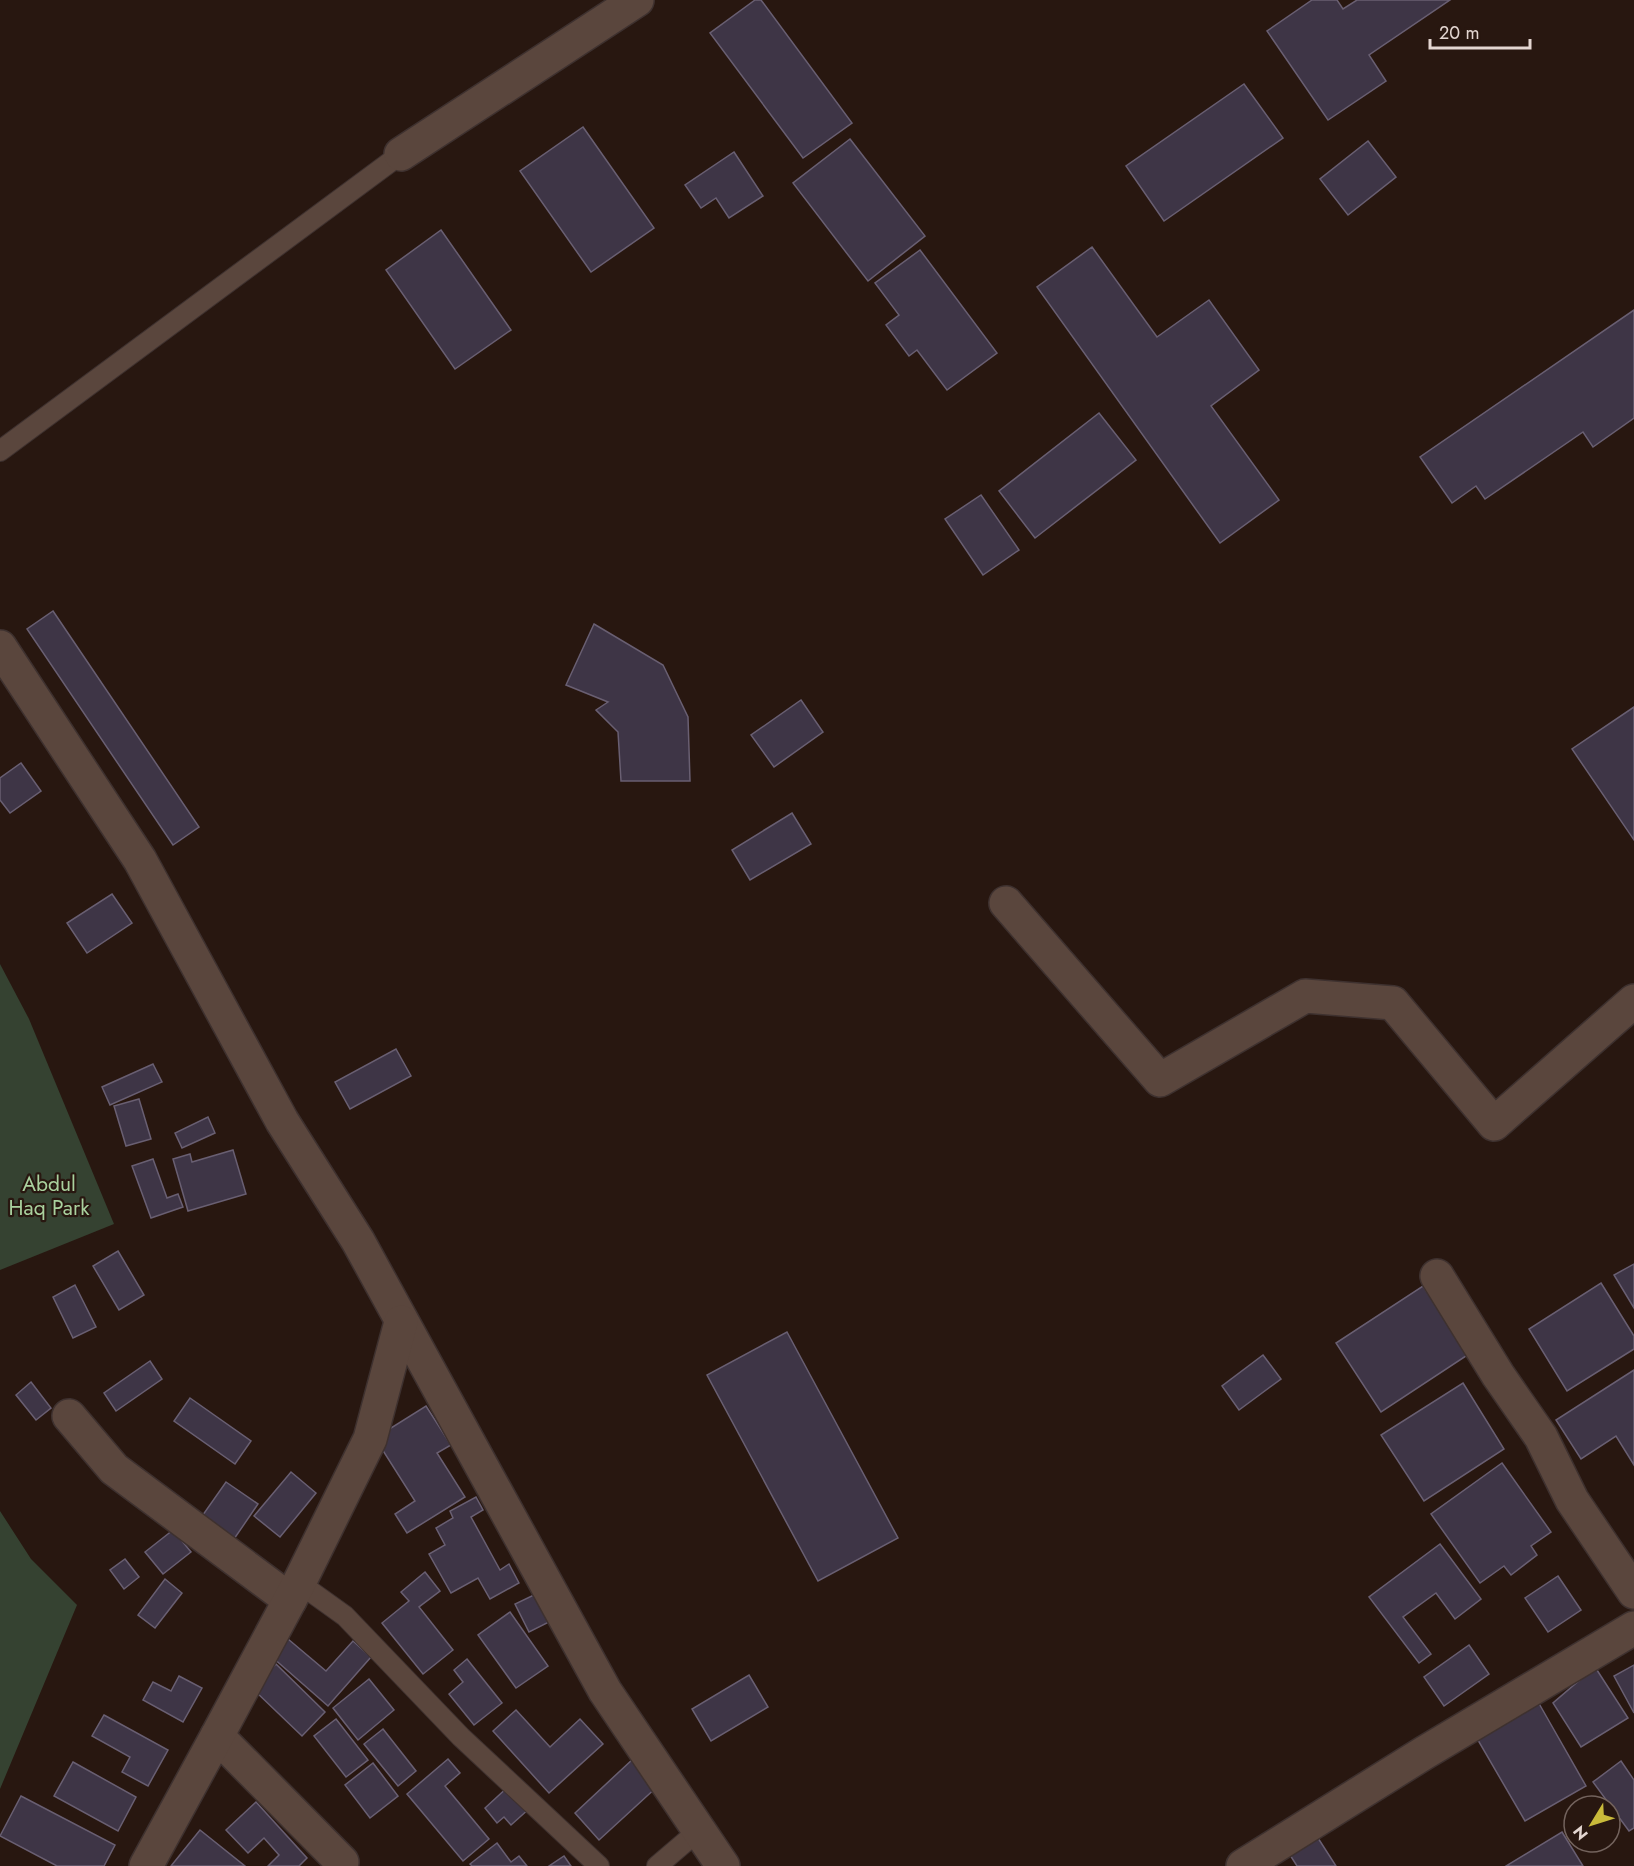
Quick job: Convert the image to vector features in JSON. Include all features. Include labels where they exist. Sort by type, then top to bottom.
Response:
[{"type":"street","points":[[401,154],[637,0]]},
{"type":"street","points":[[0,647],[140,860],[282,1121],[358,1240],[605,1691],[720,1864]]},
{"type":"street","points":[[1006,903],[1160,1080],[1305,996],[1393,1003],[1494,1124],[1634,1001]]},
{"type":"street","points":[[1437,1276],[1498,1375],[1541,1437],[1572,1500],[1634,1592]]},
{"type":"street","points":[[146,1866],[294,1592],[370,1439],[401,1322]]},
{"type":"street","points":[[69,1416],[114,1469],[294,1592]]},
{"type":"street","points":[[1243,1866],[1414,1759],[1634,1628]]},
{"type":"street","points":[[218,1736],[342,1862]]},
{"type":"lane","points":[[0,452],[401,154]]},
{"type":"lane","points":[[294,1592],[345,1616],[461,1737],[599,1866]]},
{"type":"lane","points":[[657,1866],[698,1831]]},
{"type":"green space","name":"Abdul Haq Park","points":[[0,964],[29,1019],[114,1224],[0,1270]]},
{"type":"green space","points":[[0,1511],[31,1559],[77,1605],[0,1789]]},
{"type":"building","points":[[755,0],[761,0],[852,123],[803,158],[710,33]]},
{"type":"building","points":[[1312,0],[1337,0],[1343,9],[1357,0],[1450,0],[1369,55],[1386,81],[1328,120],[1267,31]]},
{"type":"building","points":[[1244,84],[1283,138],[1164,221],[1126,166]]},
{"type":"building","points":[[583,127],[654,228],[591,272],[520,171]]},
{"type":"building","points":[[850,139],[925,236],[868,281],[793,183]]},
{"type":"building","points":[[1368,141],[1396,177],[1348,215],[1320,179]]},
{"type":"building","points":[[734,152],[763,196],[729,218],[716,198],[701,208],[685,185]]},
{"type":"building","points":[[441,230],[511,330],[455,369],[386,270]]},
{"type":"building","points":[[1092,247],[1157,337],[1209,300],[1259,370],[1211,406],[1279,500],[1220,543],[1037,287]]},
{"type":"building","points":[[920,250],[997,353],[947,390],[917,350],[909,356],[886,325],[899,315],[875,283]]},
{"type":"building","points":[[1634,310],[1634,418],[1593,447],[1583,432],[1485,499],[1476,486],[1452,503],[1420,457]]},
{"type":"building","points":[[1099,413],[1136,460],[1035,538],[999,491]]},
{"type":"building","points":[[981,495],[1019,550],[983,575],[945,519]]},
{"type":"building","points":[[53,611],[199,827],[173,845],[27,629]]},
{"type":"building","points":[[594,624],[663,665],[688,717],[690,781],[621,781],[618,732],[596,710],[608,702],[566,685]]},
{"type":"building","points":[[801,700],[823,732],[774,767],[751,735]]},
{"type":"building","points":[[1634,707],[1634,840],[1572,749]]},
{"type":"building","points":[[21,763],[41,791],[10,813],[0,800],[0,778]]},
{"type":"building","points":[[792,813],[811,844],[750,880],[732,850]]},
{"type":"building","points":[[112,894],[132,923],[87,953],[67,923]]},
{"type":"building","points":[[396,1049],[411,1076],[350,1109],[335,1082]]},
{"type":"building","points":[[153,1064],[162,1082],[110,1105],[102,1087]]},
{"type":"building","points":[[139,1099],[151,1139],[126,1146],[114,1106]]},
{"type":"building","points":[[208,1117],[215,1133],[182,1148],[175,1133]]},
{"type":"building","points":[[233,1150],[246,1194],[188,1211],[173,1159],[190,1154],[192,1162]]},
{"type":"building","points":[[153,1159],[167,1198],[178,1194],[183,1207],[151,1218],[132,1166]]},
{"type":"building","points":[[118,1251],[144,1295],[119,1310],[93,1266]]},
{"type":"building","points":[[1634,1264],[1634,1308],[1614,1275]]},
{"type":"building","points":[[1601,1283],[1634,1336],[1634,1349],[1567,1391],[1529,1329]]},
{"type":"building","points":[[75,1285],[96,1327],[73,1338],[53,1297]]},
{"type":"building","points":[[1423,1286],[1469,1354],[1381,1412],[1336,1343]]},
{"type":"building","points":[[787,1332],[898,1538],[818,1581],[707,1375]]},
{"type":"building","points":[[1263,1355],[1281,1379],[1239,1410],[1222,1386]]},
{"type":"building","points":[[150,1361],[162,1379],[116,1411],[104,1393]]},
{"type":"building","points":[[1634,1370],[1634,1465],[1616,1436],[1581,1459],[1556,1420]]},
{"type":"building","points":[[31,1382],[51,1408],[36,1420],[16,1395]]},
{"type":"building","points":[[1463,1383],[1504,1449],[1424,1501],[1381,1435]]},
{"type":"building","points":[[190,1398],[251,1441],[235,1464],[174,1421]]},
{"type":"building","points":[[426,1406],[451,1445],[437,1453],[465,1497],[407,1533],[395,1514],[415,1501],[375,1438]]},
{"type":"building","points":[[1502,1463],[1551,1532],[1531,1546],[1537,1555],[1511,1575],[1504,1566],[1480,1583],[1431,1514]]},
{"type":"building","points":[[291,1472],[316,1493],[280,1537],[254,1516]]},
{"type":"building","points":[[226,1482],[258,1504],[232,1542],[200,1519]]},
{"type":"building","points":[[476,1497],[483,1510],[471,1517],[500,1570],[509,1564],[519,1583],[490,1599],[478,1578],[451,1593],[429,1554],[445,1545],[436,1528],[453,1518],[450,1511]]},
{"type":"building","points":[[173,1530],[191,1552],[163,1574],[145,1552]]},
{"type":"building","points":[[1440,1544],[1481,1599],[1455,1619],[1436,1593],[1403,1617],[1431,1654],[1419,1663],[1369,1597]]},
{"type":"building","points":[[125,1559],[139,1577],[124,1589],[110,1570]]},
{"type":"building","points":[[425,1572],[440,1591],[419,1607],[453,1650],[423,1674],[382,1623],[409,1601],[401,1592]]},
{"type":"building","points":[[1558,1576],[1581,1610],[1548,1632],[1525,1598]]},
{"type":"building","points":[[165,1579],[182,1593],[155,1628],[138,1615]]},
{"type":"building","points":[[538,1593],[551,1621],[529,1632],[515,1604]]},
{"type":"building","points":[[510,1612],[548,1666],[516,1688],[478,1635]]},
{"type":"building","points":[[288,1639],[326,1671],[353,1641],[371,1657],[328,1706],[272,1657]]},
{"type":"building","points":[[1469,1645],[1489,1674],[1444,1706],[1424,1677]]},
{"type":"building","points":[[467,1659],[502,1703],[474,1725],[449,1694],[463,1682],[454,1670]]},
{"type":"building","points":[[276,1664],[325,1712],[302,1736],[252,1688]]},
{"type":"building","points":[[1634,1665],[1634,1713],[1614,1676]]},
{"type":"building","points":[[1595,1667],[1628,1718],[1581,1747],[1553,1703]]},
{"type":"building","points":[[749,1675],[768,1707],[711,1741],[692,1709]]},
{"type":"building","points":[[179,1676],[202,1688],[183,1722],[143,1700],[153,1682],[171,1691]]},
{"type":"building","points":[[369,1679],[394,1710],[358,1740],[333,1708]]},
{"type":"building","points":[[1537,1700],[1586,1786],[1572,1794],[1562,1794],[1562,1800],[1525,1821],[1475,1735]]},
{"type":"building","points":[[516,1710],[550,1747],[580,1719],[603,1744],[549,1793],[493,1731]]},
{"type":"building","points":[[104,1715],[168,1750],[148,1786],[122,1772],[130,1757],[92,1736]]},
{"type":"building","points":[[336,1719],[368,1760],[346,1777],[314,1736]]},
{"type":"building","points":[[383,1729],[416,1771],[398,1786],[364,1744]]},
{"type":"building","points":[[634,1758],[659,1785],[599,1840],[575,1813]]},
{"type":"building","points":[[448,1759],[460,1773],[445,1786],[489,1839],[463,1861],[407,1794]]},
{"type":"building","points":[[1621,1761],[1634,1780],[1634,1828],[1629,1831],[1622,1821],[1622,1794],[1602,1794],[1593,1782]]},
{"type":"building","points":[[73,1762],[136,1797],[118,1831],[54,1796]]},
{"type":"building","points":[[373,1763],[398,1796],[370,1818],[345,1785]]},
{"type":"building","points":[[510,1785],[530,1808],[511,1825],[504,1817],[497,1823],[485,1808]]},
{"type":"building","points":[[21,1796],[115,1845],[104,1866],[57,1866],[0,1836]]},
{"type":"building","points":[[256,1802],[307,1858],[299,1866],[268,1866],[279,1855],[264,1838],[248,1853],[226,1830]]},
{"type":"building","points":[[200,1830],[245,1866],[171,1866]]},
{"type":"building","points":[[1562,1832],[1562,1854],[1576,1854],[1583,1866],[1506,1866]]},
{"type":"building","points":[[1318,1838],[1336,1866],[1297,1866],[1290,1855]]},
{"type":"building","points":[[497,1843],[511,1862],[519,1856],[527,1866],[472,1866],[470,1864]]},
{"type":"building","points":[[564,1856],[571,1866],[549,1866]]}]
